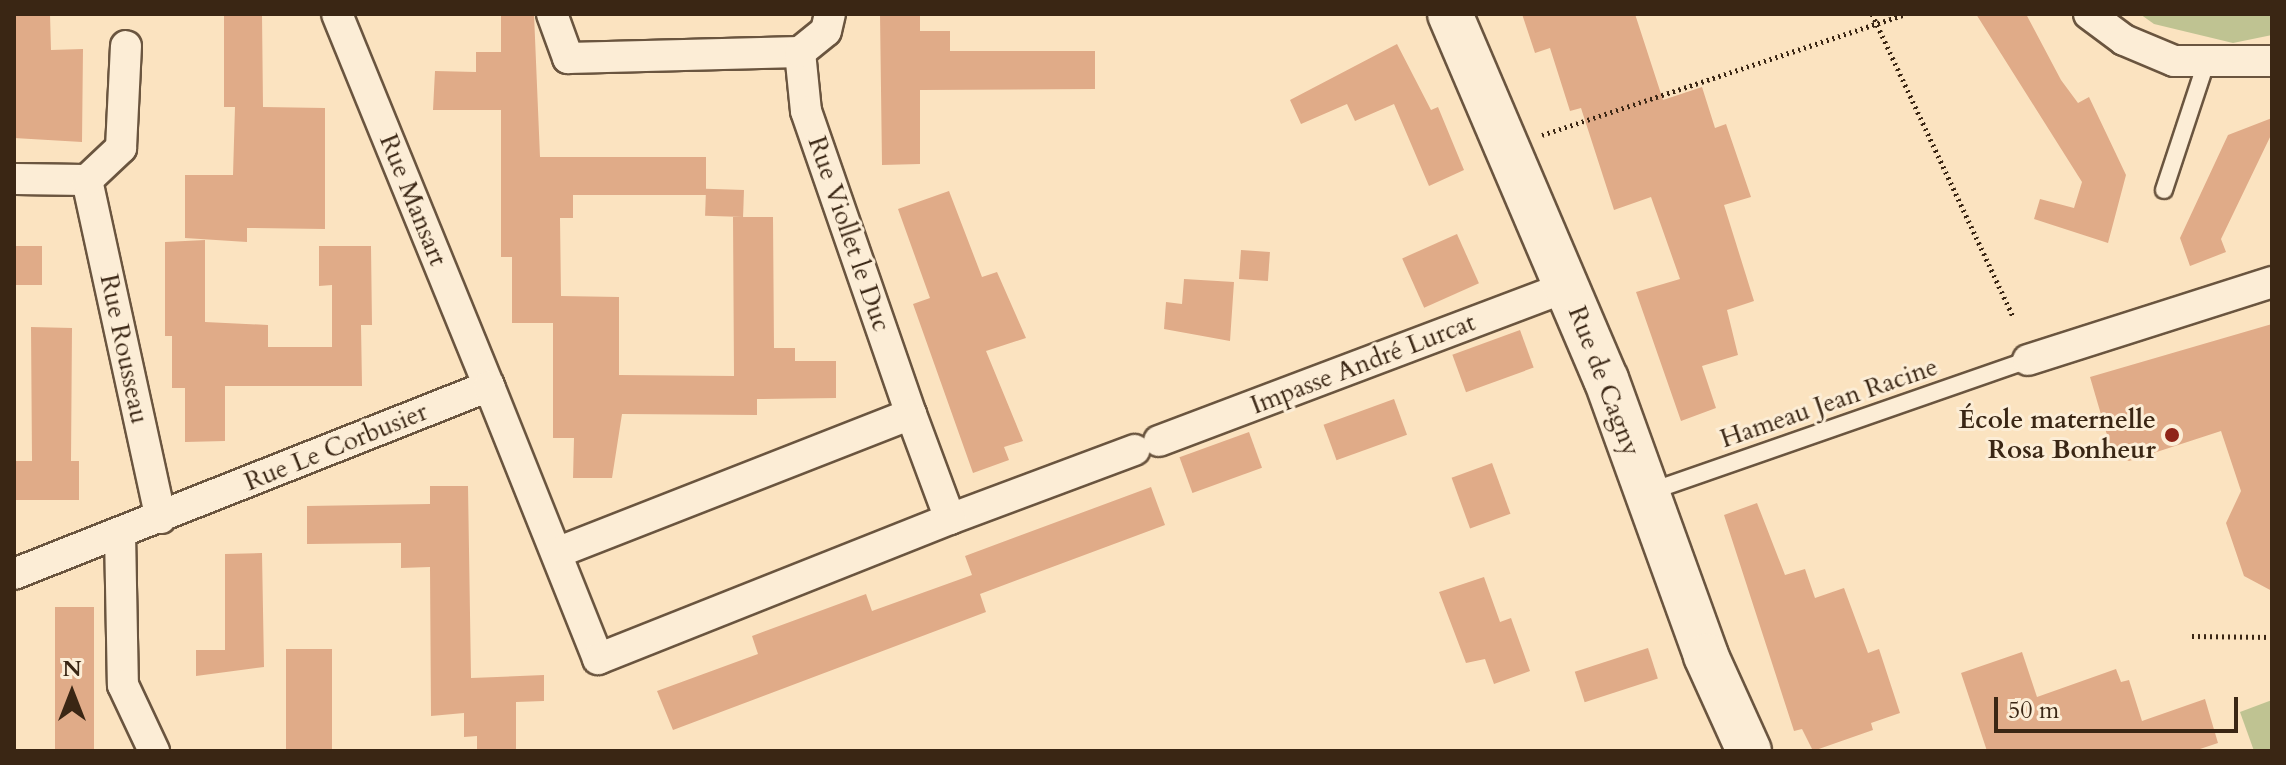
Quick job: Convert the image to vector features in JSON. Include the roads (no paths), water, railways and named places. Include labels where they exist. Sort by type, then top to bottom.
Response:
[{"type":"main road","name":"Rue de Cagny","points":[[1450,14],[1567,287],[1749,751]]},
{"type":"street","name":"Rue Mansart","points":[[337,14],[489,386]]},
{"type":"street","points":[[552,14],[568,58],[800,52],[826,31],[830,14]]},
{"type":"street","points":[[2089,14],[2124,40],[2205,66],[2272,61]]},
{"type":"street","points":[[14,179],[87,180],[121,148],[126,46]]},
{"type":"street","name":"Rue Viollet le Duc","points":[[800,52],[806,111],[911,414]]},
{"type":"street","name":"Rue Rousseau","points":[[87,180],[161,518]]},
{"type":"street","points":[[2028,360],[2272,282]]},
{"type":"street","name":"Impasse André Lurcat","points":[[950,519],[1567,287]]},
{"type":"street","name":"Rue Le Corbusier","points":[[14,574],[489,386]]},
{"type":"street","points":[[489,386],[598,659],[950,519],[911,414],[557,553]]},
{"type":"street","points":[[120,533],[123,685],[154,751]]},
{"type":"lane","points":[[2164,190],[2205,66]]},
{"type":"lane","name":"Hameau Jean Racine","points":[[1647,493],[2028,360]]},
{"type":"place","name":"École maternelle Rosa Bonheur","points":[[2172,435]]}]
